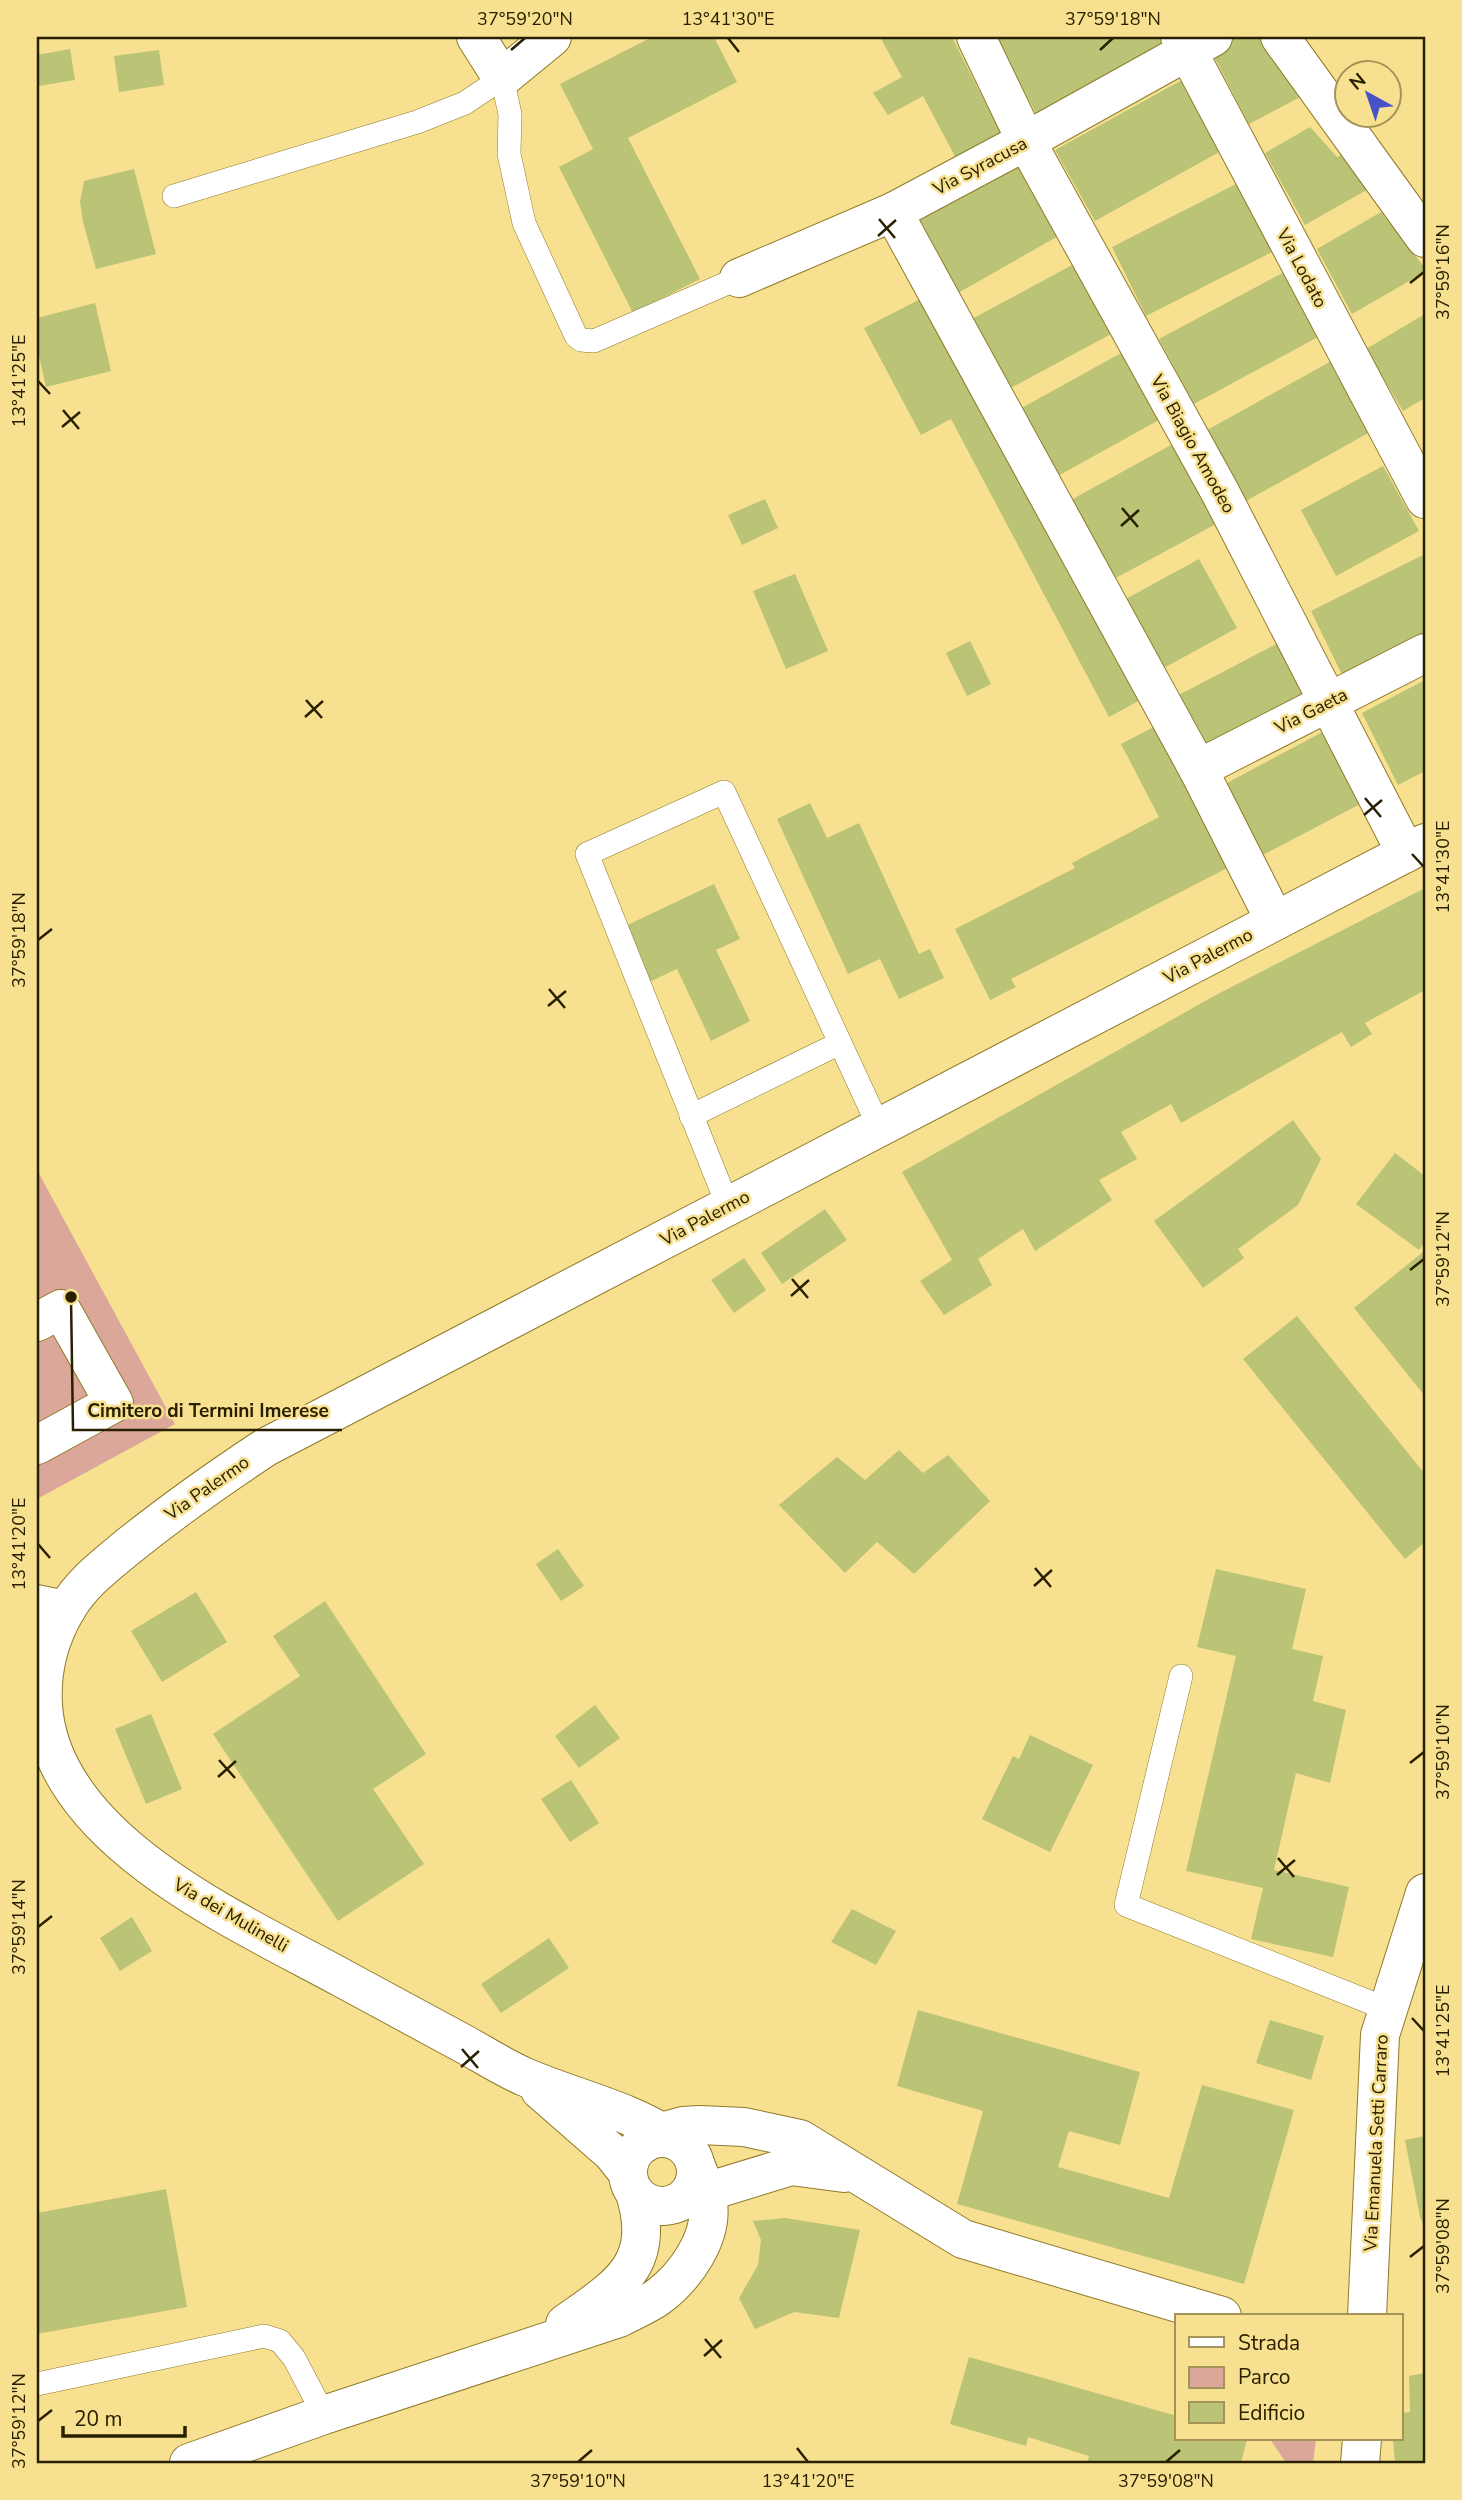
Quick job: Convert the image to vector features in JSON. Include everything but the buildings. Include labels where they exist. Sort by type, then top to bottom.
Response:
[{"type":"street","points":[[476,37],[502,78],[552,37]]},
{"type":"street","name":"Via Biagio Amodeo","points":[[976,37],[1026,141],[1220,492],[1329,702],[1416,848]]},
{"type":"street","points":[[1280,37],[1425,238]]},
{"type":"street","name":"Via Syracusa","points":[[739,278],[893,212],[1026,141],[1193,42]]},
{"type":"street","name":"Via Lodato","points":[[1193,42],[1425,499]]},
{"type":"street","points":[[893,212],[1198,769],[1275,921]]},
{"type":"street","name":"Via Gaeta","points":[[1198,769],[1425,653]]},
{"type":"street","name":"Via Palermo","points":[[45,1664],[54,1636],[51,1607],[83,1586],[184,1501],[267,1447],[1416,848]]},
{"type":"street","points":[[37,1322],[61,1309],[114,1403],[37,1445]]},
{"type":"street","name":"Via dei Mulinelli","points":[[45,1664],[42,1692],[44,1721],[51,1749],[79,1799],[124,1844],[195,1898],[525,2077]]},
{"type":"street","name":"Via Emanuela Setti Carraro","points":[[1367,2314],[1380,2035],[1425,1893]]},
{"type":"street","points":[[525,2077],[612,2153],[665,2168],[791,2166],[859,2175]]},
{"type":"street","points":[[197,2462],[324,2415],[619,2318],[658,2297],[684,2272],[702,2242],[708,2224],[709,2205],[665,2168],[612,2108],[525,2077]]},
{"type":"street","points":[[540,2343],[610,2292],[628,2273],[640,2248],[642,2216],[665,2168],[692,2125],[744,2127],[800,2139],[964,2239],[1215,2314]]},
{"type":"street","points":[[1360,2463],[1362,2440]]},
{"type":"lane","points":[[174,196],[416,122],[465,103],[502,78],[510,114],[509,154],[524,223],[576,336],[581,340],[594,341],[739,278]]},
{"type":"lane","points":[[728,1206],[587,855],[724,792],[879,1127]]},
{"type":"lane","points":[[691,1116],[840,1043]]},
{"type":"lane","points":[[1181,1676],[1126,1905],[1387,2009]]},
{"type":"lane","points":[[37,2384],[264,2336],[280,2341],[294,2358],[324,2415]]},
{"type":"green space","points":[[37,1170],[175,1424],[37,1499]]},
{"type":"green space","points":[[1271,2440],[1316,2440],[1313,2463],[1286,2463]]},
{"type":"place","name":"Cimitero di Termini Imerese","points":[[71,1297]]}]
